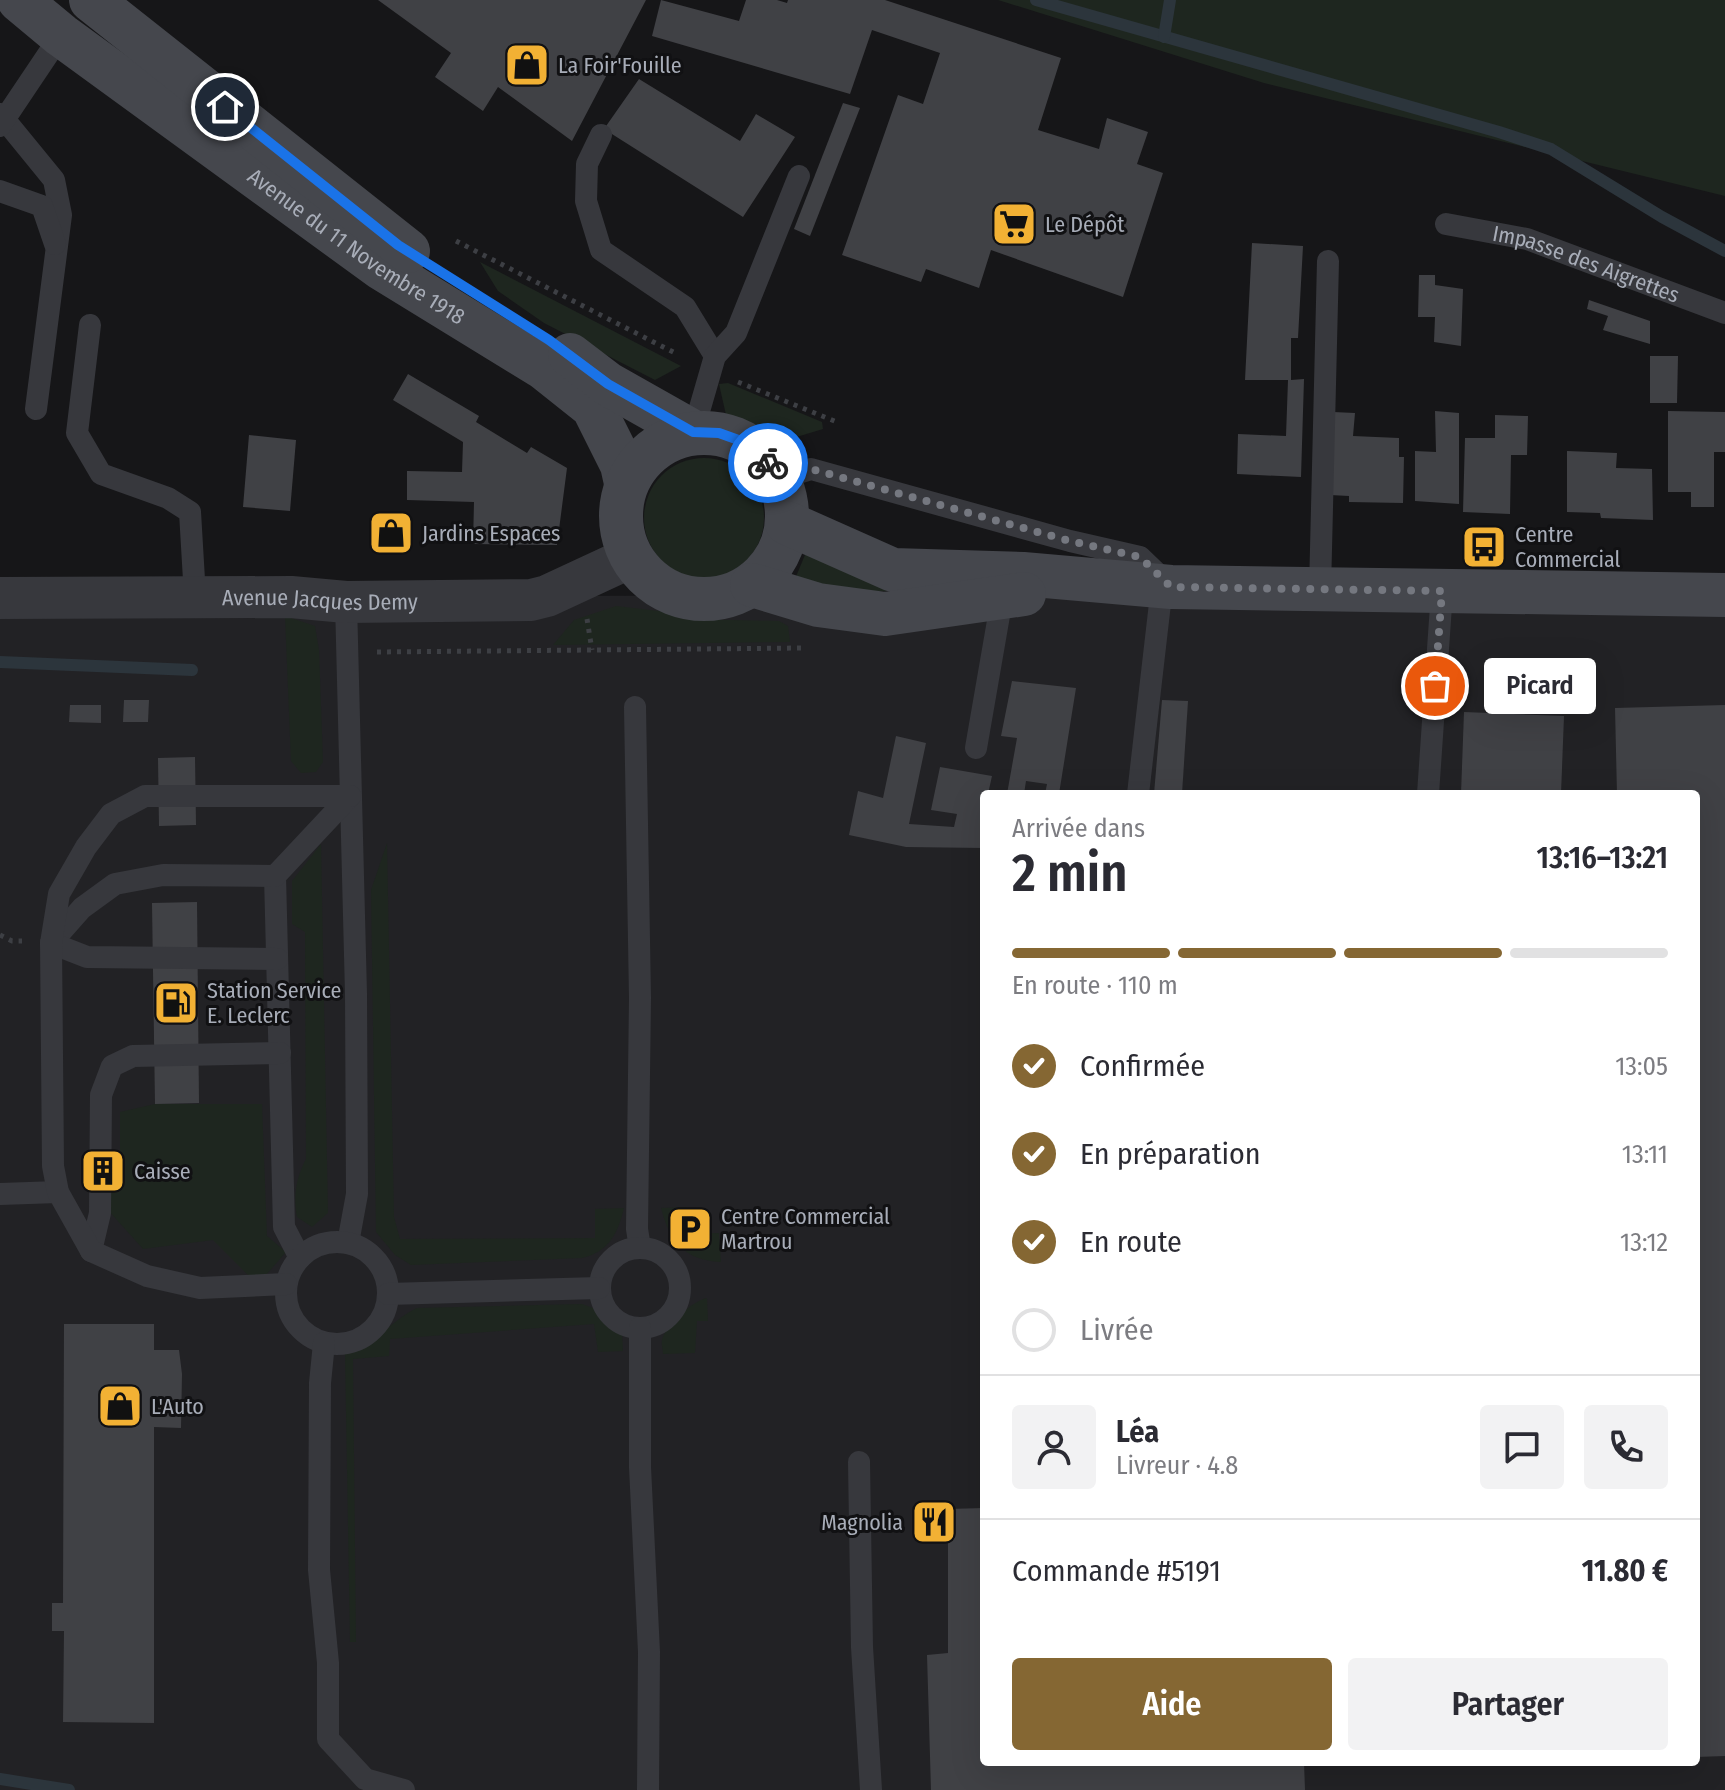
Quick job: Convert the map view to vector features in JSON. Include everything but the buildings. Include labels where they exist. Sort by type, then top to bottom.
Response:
[{"type":"main road","name":"Avenue du 11 Novembre 1918","points":[[19,0],[61,35],[381,268],[544,368],[593,407],[622,465],[626,483]]},
{"type":"main road","name":"Avenue du 11 Novembre 1918","points":[[91,0],[398,245],[549,340],[608,384],[693,432]]},
{"type":"main road","points":[[693,432],[719,433],[744,442],[764,458],[779,479],[786,501],[787,523],[781,547],[769,568],[752,585],[727,597],[699,600],[672,593],[648,579],[631,557],[622,533],[620,508],[626,483],[642,458],[666,441],[693,432]]},
{"type":"main road","points":[[787,523],[893,570],[1063,578],[1166,587],[1725,595]]},
{"type":"main road","points":[[752,585],[818,605],[885,614],[1022,595],[1063,578]]},
{"type":"street","name":"Avenue Jacques Demy","points":[[0,598],[291,597],[346,602],[531,600],[547,596],[631,557]]},
{"type":"lane","points":[[36,409],[61,215],[54,180],[1,119],[61,35]]},
{"type":"lane","points":[[601,135],[587,164],[586,201],[601,250],[685,307],[713,364]]},
{"type":"lane","points":[[693,432],[713,364],[736,333],[799,176]]},
{"type":"lane","points":[[0,191],[42,206],[56,249]]},
{"type":"lane","name":"Impasse des Aigrettes","points":[[1446,224],[1527,239],[1725,313]]},
{"type":"lane","points":[[1320,590],[1328,261]]},
{"type":"lane","points":[[90,325],[77,433],[101,474],[168,498],[190,512],[195,597]]},
{"type":"lane","points":[[779,479],[811,469],[1070,541],[1140,557],[1166,587],[1139,790]]},
{"type":"lane","points":[[1428,790],[1442,591]]},
{"type":"lane","points":[[976,748],[1002,598]]},
{"type":"lane","points":[[346,602],[356,994],[357,1194],[348,1243]]},
{"type":"lane","points":[[635,707],[640,1044],[637,1229],[640,1248]]},
{"type":"lane","points":[[286,1284],[200,1288],[147,1276],[91,1251],[58,1192],[53,1166],[51,943],[59,894],[86,847],[111,814],[145,796],[350,796]]},
{"type":"lane","points":[[300,1258],[284,1227],[275,876],[350,796]]},
{"type":"lane","points":[[51,943],[82,908],[115,884],[163,875],[275,876]]},
{"type":"lane","points":[[51,943],[87,957],[277,959]]},
{"type":"lane","points":[[91,1251],[100,1213],[101,1095],[112,1066],[133,1056],[280,1053]]},
{"type":"lane","points":[[0,1194],[58,1192]]},
{"type":"lane","points":[[331,1242],[348,1243],[364,1250],[377,1261],[385,1276],[388,1294],[377,1325],[364,1336],[348,1343],[324,1343],[301,1330],[291,1316],[286,1284],[290,1270],[313,1247],[331,1242]]},
{"type":"lane","points":[[640,1248],[653,1250],[672,1265],[680,1288],[678,1300],[663,1321],[640,1328],[616,1321],[601,1301],[599,1288],[607,1264],[628,1249],[640,1248]]},
{"type":"lane","points":[[388,1294],[599,1288]]},
{"type":"lane","points":[[640,1328],[640,1467],[649,1652],[648,1790]]},
{"type":"lane","points":[[324,1343],[320,1383],[319,1570],[328,1663],[328,1739],[365,1779],[404,1790]]},
{"type":"lane","points":[[859,1462],[862,1647],[871,1790]]},
{"type":"path","points":[[456,241],[837,422]]},
{"type":"path","points":[[347,653],[804,648]]},
{"type":"shaded area","points":[[998,0],[1725,0],[1725,196],[1264,83]]},
{"type":"shaded area","points":[[480,262],[681,366],[655,380],[544,323],[498,291]]},
{"type":"shaded area","points":[[728,383],[822,422],[823,429],[790,439],[767,433],[726,415],[719,384]]},
{"type":"shaded area","points":[[704,458],[727,463],[746,476],[759,495],[764,518],[759,541],[746,560],[727,573],[704,578],[681,573],[662,560],[649,541],[644,518],[649,495],[662,476],[681,463]]},
{"type":"shaded area","points":[[807,550],[890,591],[848,592],[795,579]]},
{"type":"shaded area","points":[[1601,594],[1725,601],[1725,1790],[0,1790],[0,597]]},
{"type":"shaded area","points":[[616,606],[667,612],[691,619],[779,621],[788,626],[790,642],[553,645],[574,620]]},
{"type":"shaded area","points":[[285,616],[315,626],[319,650],[323,762],[316,772],[301,773],[291,761]]},
{"type":"shaded area","points":[[387,843],[394,1217],[400,1239],[595,1238],[595,1209],[624,1208],[611,1240],[599,1251],[582,1258],[411,1265],[395,1255],[376,1232],[371,890]]},
{"type":"shaded area","points":[[321,844],[328,1213],[312,1227],[297,1217],[295,1202],[298,1180],[306,1159],[305,932],[292,924],[292,881]]},
{"type":"shaded area","points":[[155,1104],[262,1104],[267,1236],[286,1252],[267,1274],[250,1277],[213,1240],[143,1249],[108,1210],[107,1183],[120,1182],[120,1112]]},
{"type":"shaded area","points":[[687,1207],[688,1234],[719,1233],[721,1262],[697,1258],[674,1240],[661,1208]]},
{"type":"shaded area","points":[[707,1298],[708,1321],[697,1321],[695,1353],[663,1354],[664,1334],[674,1321],[687,1309]]},
{"type":"shaded area","points":[[582,1304],[596,1309],[622,1333],[623,1351],[598,1352],[594,1324],[390,1339],[389,1356],[353,1359],[356,1642],[350,1642],[345,1354],[375,1338],[417,1308]]},
{"type":"waterway","points":[[1036,0],[1551,149],[1662,217],[1725,251]]},
{"type":"waterway","points":[[1164,37],[1170,0]]},
{"type":"waterway","points":[[0,662],[192,670]]},
{"type":"waterway","points":[[0,1779],[69,1790]]},
{"type":"way so far","points":[[768,463],[779,479],[811,469],[1070,541],[1140,557],[1171,587],[1442,591],[1435,686]]},
{"type":"place","name":"La Foir'Fouille","points":[[527,65]]},
{"type":"place","name":"Le Dépôt","points":[[1014,224]]},
{"type":"place","name":"Jardins Espaces","points":[[391,533]]},
{"type":"place","name":"Centre Commercial","points":[[1484,547]]},
{"type":"place","name":"Picard","points":[[1435,686]]},
{"type":"place","name":"Station Service E. Leclerc","points":[[176,1003]]},
{"type":"place","name":"Caisse","points":[[103,1171]]},
{"type":"place","name":"Centre Commercial Martrou","points":[[690,1229]]},
{"type":"place","name":"L'Auto","points":[[120,1406]]},
{"type":"place","name":"Magnolia","points":[[934,1522]]},
{"type":"route","points":[[225,107],[398,245],[549,340],[608,384],[693,432],[719,433],[744,442],[768,463]]}]
